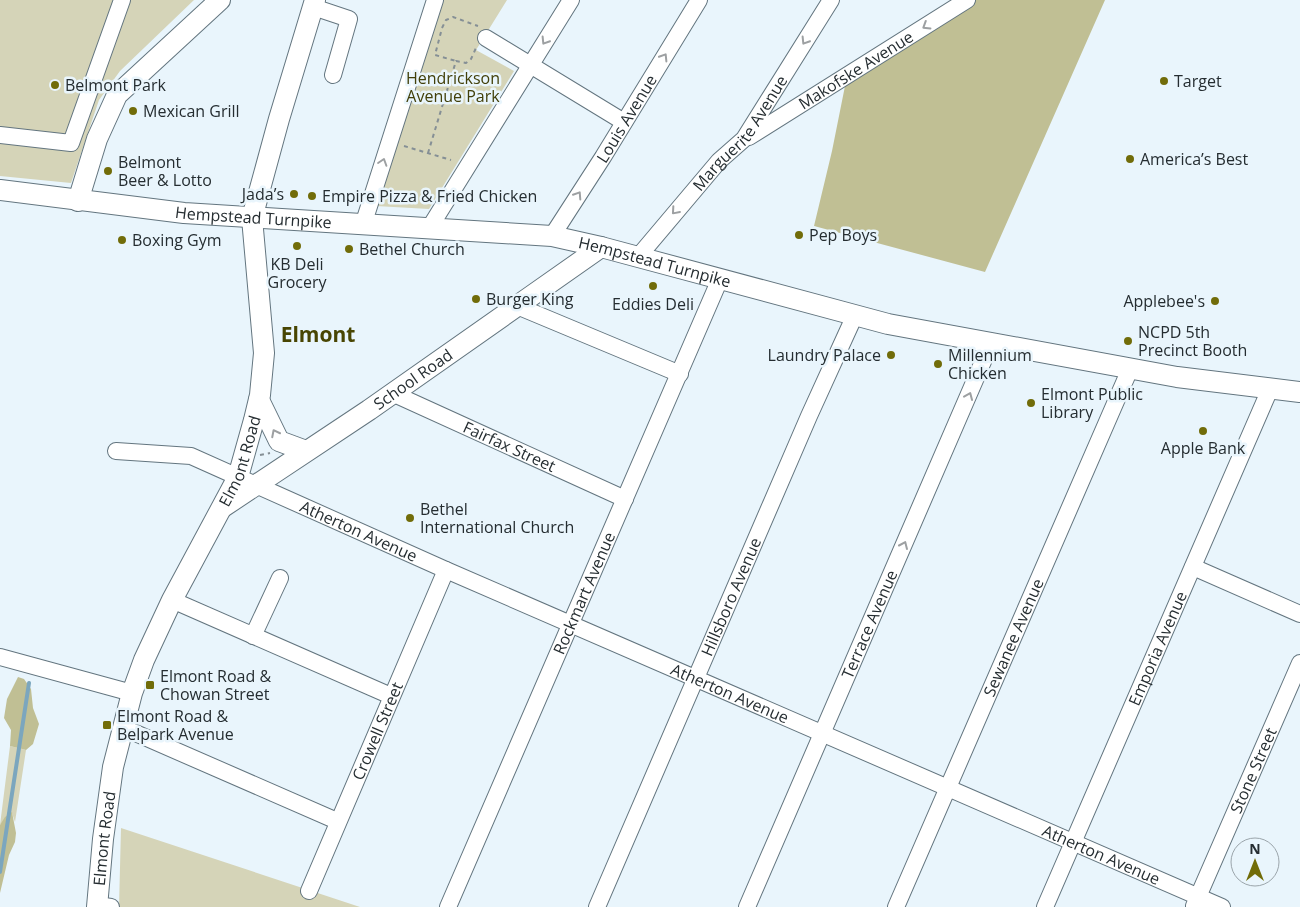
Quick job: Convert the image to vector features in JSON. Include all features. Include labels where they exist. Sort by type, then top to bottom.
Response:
[{"type":"main road","points":[[78,201],[96,139],[117,95],[220,0]]},
{"type":"main road","name":"Elmont Road","points":[[102,906],[108,802],[113,767],[132,693],[144,660],[172,600],[238,477],[259,400],[264,353],[252,218],[314,3]]},
{"type":"main road","name":"Hempstead Turnpike","points":[[0,190],[184,213],[552,236],[601,247],[855,315],[1130,369],[1215,383],[1300,392]]},
{"type":"main road","name":"School Road","points":[[222,508],[392,393],[601,247]]},
{"type":"main road","points":[[259,400],[279,441],[306,452]]},
{"type":"street","points":[[0,135],[71,144],[122,0]]},
{"type":"street","points":[[363,225],[435,0]]},
{"type":"street","points":[[430,227],[571,0]]},
{"type":"street","name":"Louis Avenue","points":[[552,236],[700,0]]},
{"type":"street","name":"Marguerite Avenue","points":[[638,257],[719,161],[744,140],[831,0]]},
{"type":"street","name":"Makofske Avenue","points":[[744,140],[965,1]]},
{"type":"street","points":[[314,3],[349,19],[333,75]]},
{"type":"street","points":[[481,36],[624,122]]},
{"type":"street","name":"Rockmart Avenue","points":[[448,907],[720,279]]},
{"type":"street","points":[[517,306],[680,374]]},
{"type":"street","name":"Hillsboro Avenue","points":[[597,907],[697,680],[805,425],[855,315]]},
{"type":"street","name":"Terrace Avenue","points":[[747,907],[991,343]]},
{"type":"street","name":"Sewanee Avenue","points":[[896,907],[1130,369]]},
{"type":"street","name":"Emporia Avenue","points":[[1045,907],[1270,389]]},
{"type":"street","name":"Fairfax Street","points":[[392,393],[625,500]]},
{"type":"street","name":"Atherton Avenue","points":[[116,451],[191,456],[571,625],[1072,843],[1196,902],[1222,907]]},
{"type":"street","points":[[1193,567],[1300,614]]},
{"type":"street","name":"Crowell Street","points":[[309,891],[337,821],[446,570]]},
{"type":"street","points":[[253,636],[280,578]]},
{"type":"street","points":[[172,600],[391,696]]},
{"type":"street","points":[[0,657],[132,693]]},
{"type":"street","name":"Stone Street","points":[[1196,902],[1300,663]]},
{"type":"street","points":[[124,728],[337,821]]},
{"type":"path","points":[[453,17],[481,36],[471,59],[466,63],[456,61],[435,55],[446,20],[453,17]]},
{"type":"path","points":[[428,153],[456,61]]},
{"type":"path","points":[[390,142],[451,160]]},
{"type":"green space","name":"Belmont Park","points":[[0,0],[194,0],[120,71],[99,100],[71,183],[0,176]]},
{"type":"green space","name":"Hendrickson Avenue Park","points":[[442,0],[507,0],[476,50],[514,71],[429,209],[376,206]]},
{"type":"green space","points":[[968,0],[1105,0],[985,272],[814,226],[847,76]]},
{"type":"green space","points":[[18,677],[24,679],[31,689],[33,708],[39,724],[33,744],[26,750],[10,746],[11,730],[4,718],[7,699]]},
{"type":"green space","points":[[10,746],[26,750],[15,822],[12,813],[0,825]]},
{"type":"green space","points":[[12,812],[16,833],[15,842],[9,855],[0,893],[0,825],[5,817]]},
{"type":"green space","points":[[121,828],[360,907],[119,907]]},
{"type":"waterway","points":[[0,872],[29,683]]},
{"type":"place","name":"Target","points":[[1164,81]]},
{"type":"place","name":"Belmont Park","points":[[55,85]]},
{"type":"place","name":"Mexican Grill","points":[[133,111]]},
{"type":"place","name":"America’s Best","points":[[1130,159]]},
{"type":"place","name":"Belmont Beer & Lotto","points":[[108,171]]},
{"type":"place","name":"Jada’s","points":[[294,194]]},
{"type":"place","name":"Empire Pizza & Fried Chicken","points":[[312,196]]},
{"type":"place","name":"Pep Boys","points":[[799,235]]},
{"type":"place","name":"Boxing Gym","points":[[122,240]]},
{"type":"place","name":"KB Deli Grocery","points":[[297,246]]},
{"type":"place","name":"Bethel Church","points":[[349,249]]},
{"type":"place","name":"Eddies Deli","points":[[653,286]]},
{"type":"place","name":"Burger King","points":[[476,299]]},
{"type":"place","name":"Applebee's","points":[[1215,301]]},
{"type":"place","name":"NCPD 5th Precinct Booth","points":[[1128,341]]},
{"type":"place","name":"Laundry Palace","points":[[891,355]]},
{"type":"place","name":"Millennium Chicken","points":[[938,364]]},
{"type":"place","name":"Elmont Public Library","points":[[1031,403]]},
{"type":"place","name":"Apple Bank","points":[[1203,431]]},
{"type":"place","name":"Bethel International Church","points":[[410,518]]},
{"type":"place","name":"Elmont Road & Chowan Street","points":[[150,685]]},
{"type":"place","name":"Elmont Road & Belpark Avenue","points":[[107,725]]},
{"type":"district","name":"Elmont","points":[[318,335]]}]
